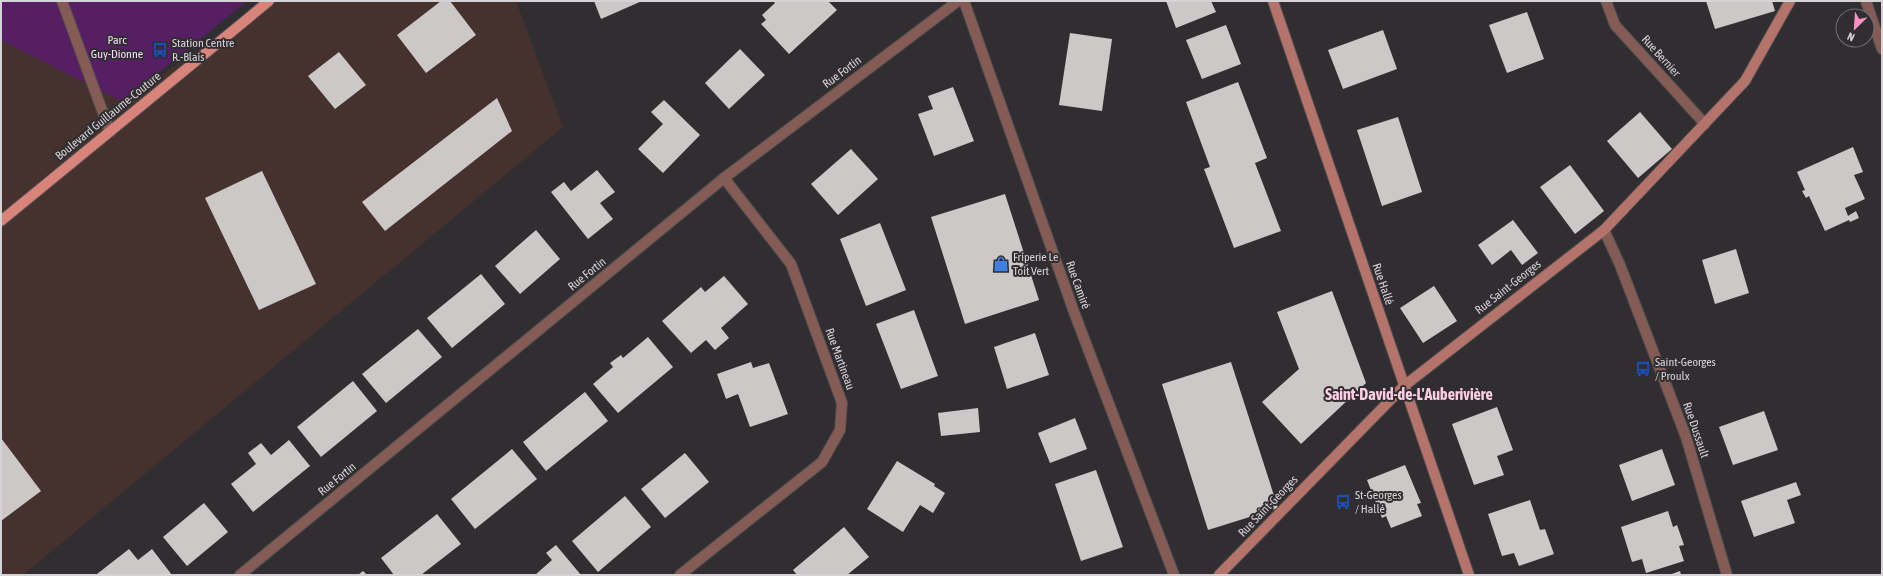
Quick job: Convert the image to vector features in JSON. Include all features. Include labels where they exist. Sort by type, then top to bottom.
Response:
[{"type":"main road","name":"Boulevard Guillaume-Couture","points":[[1,221],[269,1]]},
{"type":"street","points":[[62,1],[110,132]]},
{"type":"street","name":"Rue Fortin","points":[[240,575],[724,178],[958,1]]},
{"type":"street","name":"Rue Camiré","points":[[964,1],[1074,312],[1174,575]]},
{"type":"street","name":"Rue Hallé","points":[[1273,1],[1469,575]]},
{"type":"street","name":"Rue Bernier","points":[[1606,1],[1615,26],[1705,124]]},
{"type":"street","name":"Rue Saint-Georges","points":[[1219,575],[1404,386],[1604,230],[1745,81],[1790,1]]},
{"type":"street","points":[[1866,1],[1882,49]]},
{"type":"street","name":"Rue Martineau","points":[[680,575],[822,462],[840,430],[842,403],[791,264],[724,178]]},
{"type":"street","name":"Rue Dussault","points":[[1604,230],[1620,265],[1686,437],[1727,575]]},
{"type":"shaded area","points":[[271,1],[516,1],[563,127],[23,575],[1,575],[1,40],[123,101]]},
{"type":"green space","name":"Parc Guy-Dionne","points":[[1,1],[247,1],[123,102],[1,40]]},
{"type":"building","points":[[441,1],[450,1],[476,35],[426,73],[397,35]]},
{"type":"building","points":[[594,1],[642,1],[601,19]]},
{"type":"building","points":[[773,1],[828,1],[837,10],[789,54],[761,24],[766,20],[762,15],[775,3]]},
{"type":"building","points":[[1166,1],[1211,1],[1216,12],[1176,28]]},
{"type":"building","points":[[1706,1],[1772,1],[1775,11],[1715,29]]},
{"type":"building","points":[[1527,12],[1544,59],[1507,73],[1489,25]]},
{"type":"building","points":[[1226,25],[1241,64],[1202,79],[1186,40]]},
{"type":"building","points":[[1383,30],[1397,69],[1343,89],[1328,50]]},
{"type":"building","points":[[1070,33],[1112,39],[1102,111],[1059,105]]},
{"type":"building","points":[[740,49],[765,75],[729,109],[705,83]]},
{"type":"building","points":[[339,52],[366,85],[335,109],[308,76]]},
{"type":"building","points":[[1238,82],[1267,158],[1255,163],[1281,231],[1234,248],[1204,169],[1210,167],[1186,102]]},
{"type":"building","points":[[953,87],[974,141],[934,156],[918,114],[933,109],[928,96]]},
{"type":"building","points":[[497,98],[512,131],[385,231],[362,202]]},
{"type":"building","points":[[664,100],[700,135],[663,173],[638,149],[663,124],[651,112]]},
{"type":"building","points":[[1640,112],[1672,149],[1638,178],[1607,141]]},
{"type":"building","points":[[1398,117],[1422,192],[1382,206],[1357,130]]},
{"type":"building","points":[[1853,147],[1863,172],[1854,175],[1865,199],[1845,208],[1848,216],[1856,211],[1859,218],[1850,222],[1849,220],[1825,231],[1809,196],[1806,198],[1802,191],[1805,190],[1797,172]]},
{"type":"building","points":[[851,149],[878,179],[838,215],[811,184]]},
{"type":"building","points":[[1570,165],[1604,211],[1575,234],[1540,187]]},
{"type":"building","points":[[597,170],[615,192],[600,203],[613,219],[588,239],[551,192],[564,182],[571,191]]},
{"type":"building","points":[[262,171],[316,284],[259,310],[205,198]]},
{"type":"building","points":[[1005,194],[1039,300],[965,324],[931,217]]},
{"type":"building","points":[[1513,220],[1538,253],[1522,265],[1511,250],[1492,265],[1478,245]]},
{"type":"building","points":[[880,223],[906,290],[866,306],[840,239]]},
{"type":"building","points":[[536,230],[560,259],[520,294],[495,266]]},
{"type":"building","points":[[1736,249],[1749,293],[1715,304],[1702,260]]},
{"type":"building","points":[[481,274],[505,304],[452,348],[427,318]]},
{"type":"building","points":[[724,276],[748,304],[721,328],[729,338],[715,350],[706,340],[691,353],[662,321],[701,287],[705,292]]},
{"type":"building","points":[[1434,286],[1457,321],[1423,343],[1400,308]]},
{"type":"building","points":[[1332,291],[1366,383],[1301,444],[1262,402],[1299,369],[1277,312]]},
{"type":"building","points":[[914,310],[938,376],[901,389],[876,324]]},
{"type":"building","points":[[418,329],[442,357],[386,403],[362,374]]},
{"type":"building","points":[[1035,333],[1049,375],[1007,389],[994,347]]},
{"type":"building","points":[[648,337],[673,367],[618,413],[593,384],[613,367],[610,363],[621,355],[623,358]]},
{"type":"building","points":[[751,362],[753,368],[769,363],[788,414],[750,427],[738,394],[726,399],[717,374]]},
{"type":"building","points":[[1231,362],[1278,508],[1208,530],[1162,384]]},
{"type":"building","points":[[353,381],[377,411],[321,457],[297,427]]},
{"type":"building","points":[[585,392],[608,421],[546,471],[523,442]]},
{"type":"building","points":[[1497,407],[1513,450],[1497,456],[1504,475],[1474,485],[1452,424]]},
{"type":"building","points":[[978,408],[980,432],[941,436],[938,413]]},
{"type":"building","points":[[1764,411],[1778,450],[1733,465],[1719,427]]},
{"type":"building","points":[[1075,418],[1087,449],[1050,463],[1038,433]]},
{"type":"building","points":[[1,438],[41,491],[1,521]]},
{"type":"building","points":[[289,440],[310,466],[253,512],[231,484],[256,464],[248,453],[261,443],[271,455]]},
{"type":"building","points":[[512,449],[537,479],[475,529],[451,499]]},
{"type":"building","points":[[1662,449],[1675,485],[1632,501],[1619,465]]},
{"type":"building","points":[[685,453],[709,482],[665,518],[641,489]]},
{"type":"building","points":[[897,461],[935,484],[934,486],[945,493],[933,513],[920,505],[903,532],[867,509]]},
{"type":"building","points":[[1405,465],[1421,503],[1417,504],[1422,516],[1391,528],[1386,516],[1382,518],[1367,480]]},
{"type":"building","points":[[1096,470],[1123,547],[1081,561],[1055,484]]},
{"type":"building","points":[[1796,482],[1801,495],[1787,500],[1795,523],[1754,537],[1741,501]]},
{"type":"building","points":[[625,496],[651,527],[598,572],[572,541]]},
{"type":"building","points":[[1530,500],[1540,530],[1545,529],[1554,554],[1519,566],[1514,553],[1502,556],[1488,514]]},
{"type":"building","points":[[204,503],[228,532],[187,566],[163,537]]},
{"type":"building","points":[[1668,511],[1673,527],[1677,525],[1684,545],[1679,546],[1684,561],[1646,573],[1642,559],[1632,562],[1621,527]]},
{"type":"building","points":[[437,514],[461,544],[421,575],[394,575],[381,558]]},
{"type":"building","points":[[844,527],[869,557],[847,575],[797,575],[793,570]]},
{"type":"building","points":[[556,545],[581,575],[535,575],[552,560],[546,553]]},
{"type":"building","points":[[129,549],[138,560],[152,549],[172,575],[97,574]]},
{"type":"building","points":[[363,571],[367,575],[358,575]]},
{"type":"building","points":[[1680,571],[1681,575],[1669,575]]},
{"type":"place","name":"Station Centre R.-Blais","points":[[160,50]]},
{"type":"place","name":"Friperie Le Toit Vert","points":[[1001,264]]},
{"type":"place","name":"Saint-Georges / Proulx","points":[[1643,369]]},
{"type":"place","name":"St-Georges / Hallé","points":[[1343,502]]},
{"type":"district","name":"Saint-David-de-L'Auberivière","points":[[1409,394]]}]
